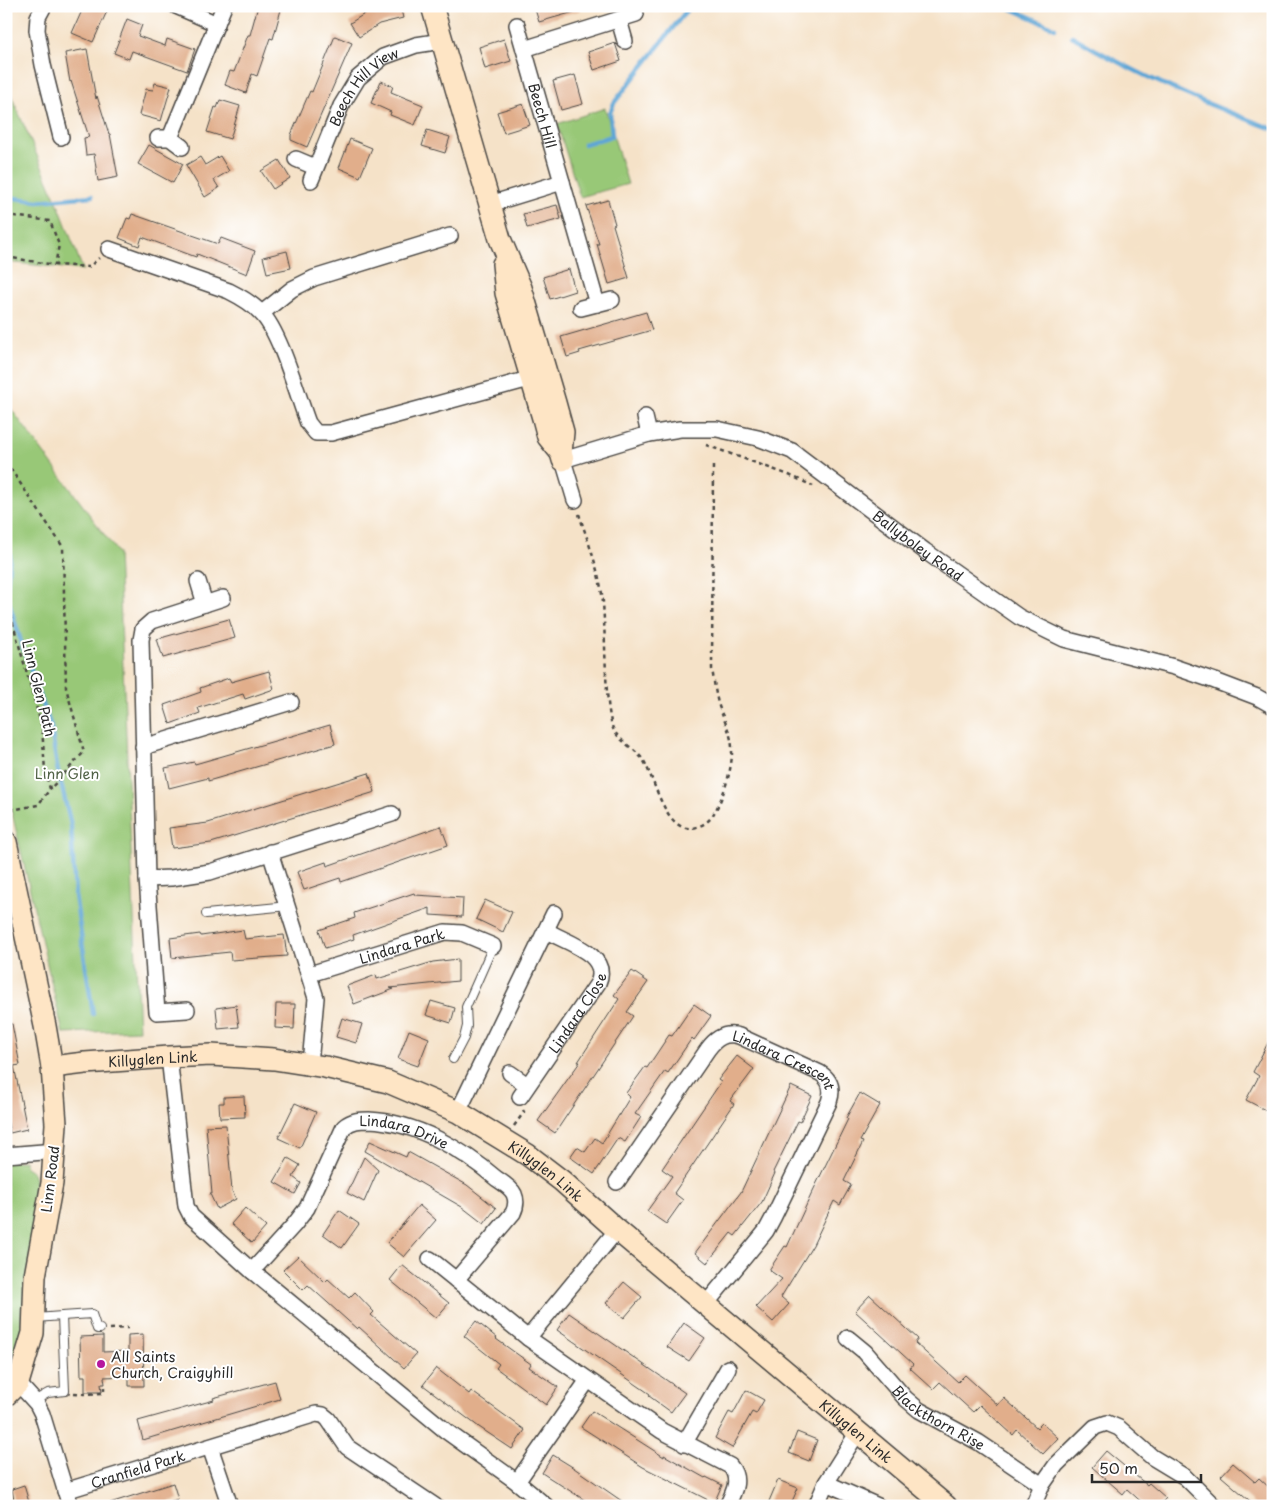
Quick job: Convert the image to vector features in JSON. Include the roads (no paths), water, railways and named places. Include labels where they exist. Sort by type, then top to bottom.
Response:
[{"type":"street","points":[[44,6],[38,17],[37,30],[43,65],[61,137]]},
{"type":"street","points":[[176,6],[217,24]]},
{"type":"street","points":[[170,141],[224,6]]},
{"type":"street","points":[[432,6],[500,239],[506,293],[539,376],[548,437],[562,456],[575,500]]},
{"type":"street","points":[[524,49],[636,14]]},
{"type":"street","points":[[619,20],[625,41]]},
{"type":"street","name":"Beech Hill","points":[[517,25],[597,304]]},
{"type":"street","name":"Beech Hill View","points":[[296,159],[313,174],[341,106],[358,78],[384,57],[416,45],[442,42]]},
{"type":"street","points":[[490,204],[562,182]]},
{"type":"street","points":[[262,314],[292,289],[314,278],[450,236]]},
{"type":"street","points":[[109,249],[229,291],[247,300],[262,314],[273,331],[308,423],[316,432],[331,433],[539,376]]},
{"type":"street","points":[[581,308],[612,300]]},
{"type":"street","points":[[645,417],[649,434]]},
{"type":"street","name":"Ballyboley Road","points":[[562,456],[649,434],[680,429],[717,429],[758,438],[792,451],[925,551],[1019,617],[1064,638],[1190,673],[1249,694],[1273,706]]},
{"type":"street","points":[[198,581],[205,604]]},
{"type":"street","points":[[187,1010],[157,1012],[147,879],[141,640],[143,629],[152,621],[223,598]]},
{"type":"street","points":[[143,747],[290,702]]},
{"type":"street","points":[[147,879],[202,874],[392,814]]},
{"type":"street","name":"Linn Road","points":[[6,842],[45,1026],[52,1067],[56,1124],[52,1183],[35,1276],[33,1334],[12,1389],[34,1401],[42,1414],[70,1506]]},
{"type":"street","points":[[270,852],[316,998],[310,1064]]},
{"type":"street","points":[[458,1112],[554,913]]},
{"type":"street","name":"Lindara Close","points":[[510,1073],[523,1091],[598,983],[601,975],[599,964],[593,956],[546,931]]},
{"type":"street","name":"Lindara Park","points":[[310,974],[445,932],[462,934],[492,946]]},
{"type":"street","name":"Lindara Crescent","points":[[617,1182],[708,1049],[721,1037],[729,1034],[738,1035],[820,1073],[827,1079],[831,1089],[829,1102],[773,1218],[766,1231],[706,1304]]},
{"type":"street","name":"Killyglen Link","points":[[52,1067],[85,1062],[210,1055],[274,1059],[310,1064],[388,1082],[458,1112],[528,1155],[562,1181],[617,1230],[946,1506]]},
{"type":"street","points":[[169,1057],[187,1210],[193,1218],[252,1271],[446,1431],[546,1506]]},
{"type":"street","name":"Lindara Drive","points":[[252,1271],[307,1208],[344,1127],[352,1121],[363,1120],[402,1125],[433,1138],[487,1170],[514,1194],[516,1204],[513,1213],[456,1280]]},
{"type":"street","points":[[6,1155],[43,1152],[54,1154]]},
{"type":"street","points":[[528,1338],[617,1230]]},
{"type":"street","points":[[430,1259],[528,1338],[588,1380],[662,1431],[732,1468],[736,1476],[736,1484],[727,1506]]},
{"type":"street","name":"Blackthorn Rise","points":[[848,1338],[864,1352],[905,1398],[919,1410],[978,1442],[1042,1485]]},
{"type":"street","points":[[684,1444],[728,1368]]},
{"type":"street","points":[[516,1482],[588,1380]]},
{"type":"street","name":"Cranfield Park","points":[[65,1491],[316,1414],[328,1419],[347,1447],[435,1506]]},
{"type":"street","points":[[1033,1506],[1042,1485],[1056,1465],[1091,1430],[1098,1425],[1109,1424],[1119,1428],[1152,1457],[1185,1477],[1214,1506]]},
{"type":"street","points":[[816,1506],[826,1483],[858,1432]]},
{"type":"street","points":[[210,1446],[230,1506]]},
{"type":"street","points":[[826,1483],[878,1506]]},
{"type":"lane","points":[[206,914],[288,906]]},
{"type":"lane","points":[[453,1059],[464,1038],[467,1026],[466,1008],[492,946]]},
{"type":"lane","points":[[34,1318],[92,1314],[97,1329],[100,1329]]},
{"type":"lane","points":[[34,1401],[48,1393],[66,1391],[62,1316]]},
{"type":"waterway","points":[[584,144],[612,136],[610,113],[614,103],[690,6]]},
{"type":"waterway","points":[[1005,6],[1055,28]]},
{"type":"waterway","points":[[1072,36],[1145,76],[1273,129]]},
{"type":"waterway","points":[[6,197],[38,201],[92,196]]},
{"type":"waterway","points":[[6,544],[10,554],[6,593],[51,727],[57,767],[71,825],[75,895],[93,1014]]},
{"type":"place","name":"All Saints Church, Craigyhill","points":[[101,1364]]},
{"type":"park label","name":"Linn Glen","points":[[67,773]]}]
